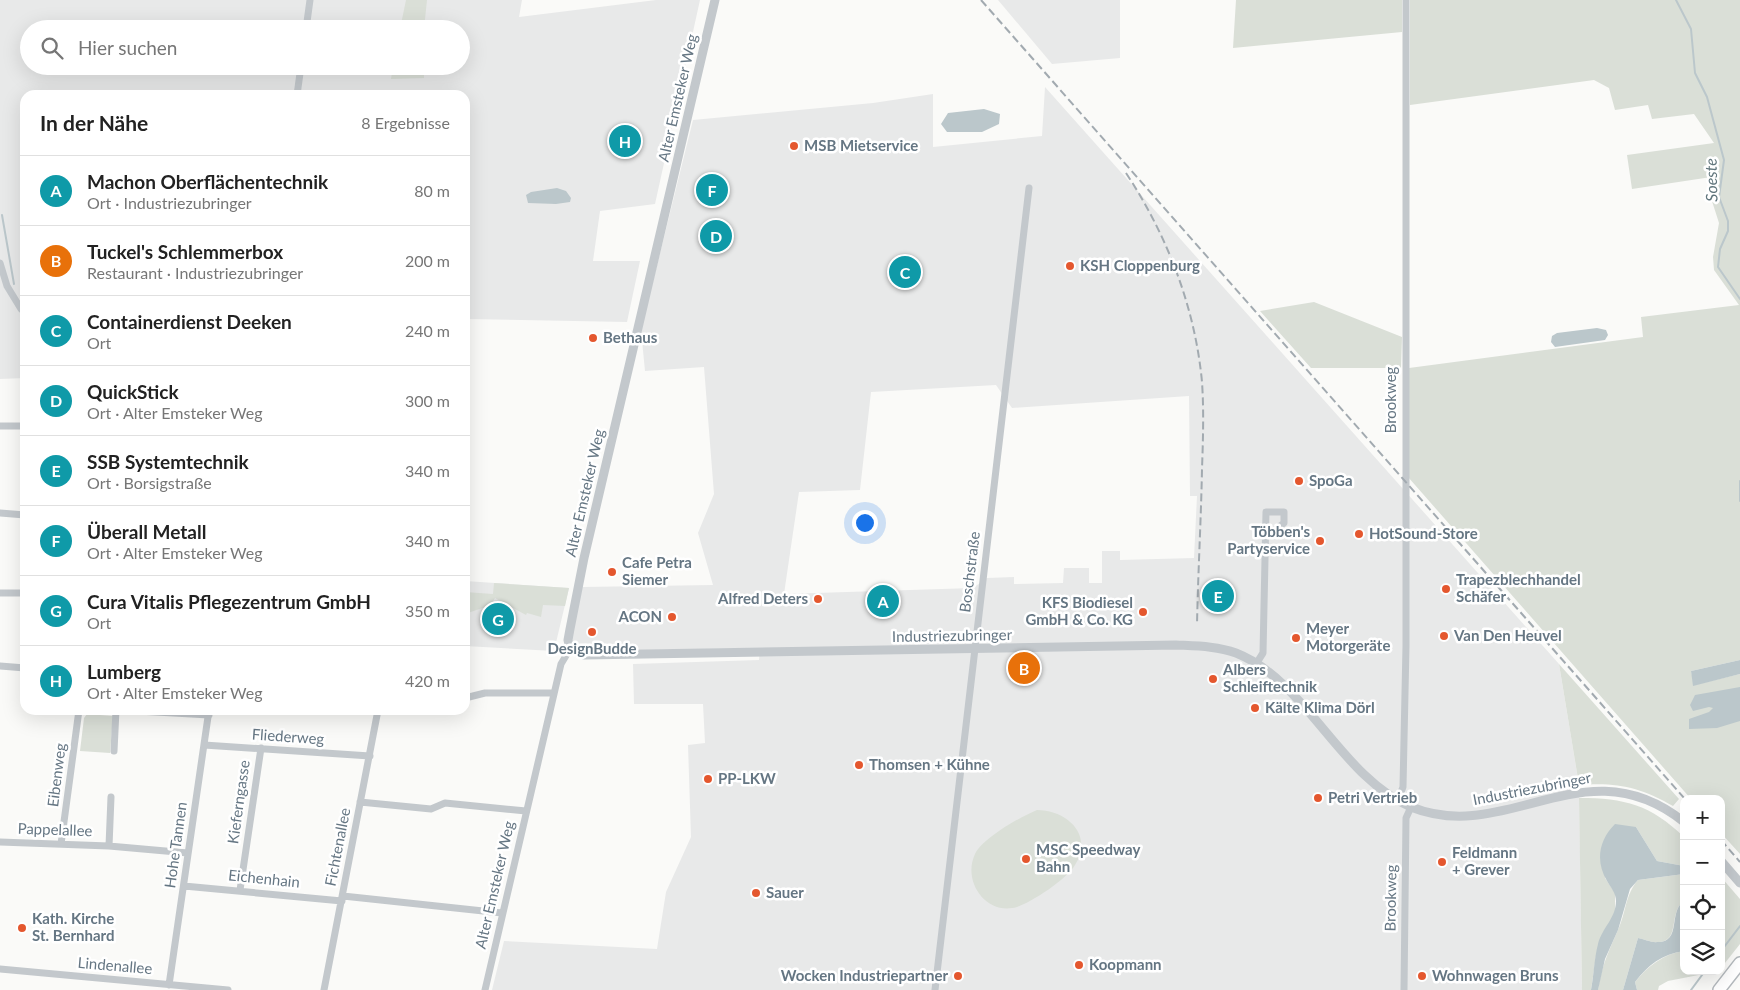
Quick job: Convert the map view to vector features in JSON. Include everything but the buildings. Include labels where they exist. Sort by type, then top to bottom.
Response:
[{"type":"highway","points":[[1719,990],[1740,963]]},
{"type":"street","points":[[307,20],[310,0]]},
{"type":"street","name":"Alter Emsteker Weg","points":[[485,990],[561,664],[570,649],[569,634],[587,549],[715,0]]},
{"type":"street","name":"Brookweg","points":[[1398,800],[1403,787],[1405,666],[1406,0]]},
{"type":"street","points":[[298,90],[300,75]]},
{"type":"street","name":"Boschstraße","points":[[935,990],[1029,188]]},
{"type":"street","points":[[0,263],[7,286],[20,307]]},
{"type":"street","points":[[0,426],[20,426]]},
{"type":"street","points":[[0,513],[20,515]]},
{"type":"street","points":[[1256,664],[1263,653],[1266,538]]},
{"type":"street","points":[[0,593],[20,593]]},
{"type":"street","name":"Industriezubringer","points":[[570,649],[584,655],[1176,645],[1207,647],[1236,653],[1256,664],[1285,687],[1363,772],[1398,800],[1411,807],[1447,814],[1491,814],[1570,793],[1604,790],[1644,798],[1680,819]]},
{"type":"street","points":[[0,666],[20,668]]},
{"type":"street","points":[[470,697],[485,693],[554,693]]},
{"type":"street","name":"Eibenweg","points":[[61,844],[78,715]]},
{"type":"street","points":[[114,751],[116,715]]},
{"type":"street","name":"Hohe Tannen","points":[[169,984],[209,715]]},
{"type":"street","name":"Fichtenallee","points":[[324,990],[377,715]]},
{"type":"street","name":"Fliederweg","points":[[204,744],[370,756]]},
{"type":"street","name":"Kieferngasse","points":[[240,890],[261,748]]},
{"type":"street","name":"Pappelallee","points":[[109,846],[111,797]]},
{"type":"street","points":[[360,802],[431,809],[445,803],[526,811]]},
{"type":"street","name":"Brookweg","points":[[1404,990],[1405,835],[1406,818],[1411,807]]},
{"type":"street","name":"Pappelallee","points":[[0,842],[109,846],[188,853]]},
{"type":"street","points":[[1725,866],[1740,883]]},
{"type":"street","name":"Eichenhain","points":[[184,886],[502,913]]},
{"type":"street","name":"Lindenallee","points":[[0,969],[228,990]]},
{"type":"shaded area","points":[[0,0],[522,0],[519,17],[656,0],[700,0],[655,204],[600,211],[593,261],[640,261],[627,322],[470,319],[470,90],[20,90],[20,378],[0,379]]},
{"type":"shaded area","points":[[406,0],[427,0],[425,20],[402,20]]},
{"type":"shaded area","points":[[998,0],[1120,0],[1120,58],[1052,64]]},
{"type":"shaded area","points":[[1236,0],[1402,0],[1402,32],[1233,48]]},
{"type":"shaded area","points":[[1410,0],[1740,0],[1740,660],[1691,671],[1694,685],[1740,674],[1740,854],[1725,837],[1725,795],[1687,795],[1408,477],[1409,368],[1643,337],[1641,317],[1739,305],[1714,270],[1713,257],[1719,223],[1711,198],[1718,176],[1632,189],[1627,155],[1714,143],[1694,114],[1652,119],[1648,105],[1615,110],[1609,88],[1594,80],[1410,105]]},
{"type":"shaded area","points":[[392,75],[424,75],[424,78],[391,79]]},
{"type":"shaded area","points":[[1045,87],[1559,664],[1579,785],[1582,990],[492,990],[504,941],[657,949],[666,892],[691,837],[688,745],[705,743],[703,704],[634,704],[633,664],[759,660],[760,648],[584,651],[575,646],[571,637],[582,587],[713,585],[698,533],[714,494],[704,367],[645,371],[641,330],[693,120],[873,103],[933,94],[933,147],[1042,136]],"holes":[[[996,385],[1012,408],[1189,396],[1190,496],[1197,496],[1194,558],[1120,560],[1120,551],[1102,551],[1102,583],[1089,583],[1089,568],[1064,568],[1063,583],[1014,584],[1014,577],[987,578],[973,588],[784,594],[799,492],[860,490],[871,392]]]},
{"type":"shaded area","points":[[984,109],[1000,114],[999,124],[982,132],[947,132],[941,124],[948,113]]},
{"type":"shaded area","points":[[557,188],[566,191],[571,198],[570,202],[556,204],[528,203],[526,195],[531,192]]},
{"type":"shaded area","points":[[1314,302],[1402,337],[1401,368],[1311,368],[1260,311]]},
{"type":"shaded area","points":[[1597,328],[1606,330],[1608,335],[1605,340],[1555,347],[1551,342],[1552,336],[1557,333]]},
{"type":"shaded area","points":[[470,581],[569,588],[554,651],[470,646]]},
{"type":"shaded area","points":[[494,583],[569,588],[565,606],[543,605],[541,617],[527,613],[526,615],[495,598],[491,605],[470,612],[470,592],[493,594]]},
{"type":"shaded area","points":[[1740,660],[1740,674],[1693,686],[1691,671]]},
{"type":"shaded area","points":[[1559,664],[1679,799],[1673,806],[1650,794],[1628,787],[1605,784],[1579,785]]},
{"type":"shaded area","points":[[1740,687],[1740,721],[1717,728],[1689,729],[1689,719],[1709,712],[1713,708],[1709,707],[1693,711],[1690,705],[1695,695]]},
{"type":"shaded area","points":[[86,715],[113,716],[110,753],[80,751],[84,718]]},
{"type":"shaded area","points":[[1579,798],[1624,802],[1660,817],[1680,833],[1680,865],[1657,861],[1636,827],[1605,878],[1615,893],[1615,912],[1596,956],[1591,990],[1582,990]]},
{"type":"shaded area","name":"MSC Speedway Bahn","points":[[1037,810],[1058,814],[1074,826],[1079,834],[1080,854],[1071,871],[1040,895],[1017,907],[1006,908],[996,906],[979,894],[974,885],[972,864],[975,854],[994,835]]},
{"type":"shaded area","points":[[1615,824],[1636,827],[1657,861],[1680,865],[1680,875],[1638,880],[1630,889],[1618,930],[1605,959],[1598,990],[1591,990],[1598,944],[1614,913],[1616,901],[1615,895],[1603,873],[1600,858],[1602,844]]},
{"type":"shaded area","points":[[1680,875],[1680,905],[1676,912],[1672,932],[1665,941],[1656,942],[1638,938],[1623,990],[1598,990],[1601,974],[1621,924],[1628,898],[1638,880]]},
{"type":"shaded area","points":[[1725,882],[1740,899],[1740,944],[1725,963]]},
{"type":"shaded area","points":[[1679,906],[1680,952],[1656,961],[1645,970],[1635,982],[1637,990],[1623,990],[1638,938],[1656,942],[1665,941],[1673,932]]},
{"type":"shaded area","points":[[1680,952],[1680,975],[1699,975],[1668,981],[1659,986],[1658,990],[1637,990],[1635,982],[1645,971],[1663,958]]},
{"type":"waterway","name":"Soeste","points":[[1676,0],[1691,29],[1695,73],[1707,97],[1724,160],[1719,197],[1728,221],[1728,231],[1720,249],[1718,267],[1740,299]]},
{"type":"waterway","points":[[2,215],[14,284]]},
{"type":"waterway","name":"Soeste","points":[[1740,481],[1740,501]]},
{"type":"waterway","name":"Soeste","points":[[1725,946],[1740,926]]},
{"type":"waterway","name":"Soeste","points":[[1691,990],[1702,975]]},
{"type":"railway","points":[[981,0],[1681,795]]},
{"type":"railway","points":[[1126,173],[1154,221],[1177,273],[1186,299],[1198,354],[1202,382],[1203,426],[1197,625]]},
{"type":"railway","points":[[1725,845],[1740,862]]},
{"type":"place","name":"Lumberg","points":[[625,141]]},
{"type":"place","name":"MSB Mietservice","points":[[794,146]]},
{"type":"place","name":"Überall Metall","points":[[712,190]]},
{"type":"place","name":"QuickStick","points":[[716,236]]},
{"type":"place","name":"KSH Cloppenburg","points":[[1070,266]]},
{"type":"place","name":"Containerdienst Deeken","points":[[905,272]]},
{"type":"place","name":"Bethaus","points":[[593,338]]},
{"type":"place","name":"SpoGa","points":[[1299,481]]},
{"type":"place","name":"HotSound-Store","points":[[1359,534]]},
{"type":"place","name":"Többen's Partyservice","points":[[1320,541]]},
{"type":"place","name":"Cafe Petra Siemer","points":[[612,572]]},
{"type":"place","name":"Trapezblechhandel Schäfer","points":[[1446,589]]},
{"type":"place","name":"SSB Systemtechnik","points":[[1218,596]]},
{"type":"place","name":"Alfred Deters","points":[[818,599]]},
{"type":"place","name":"Machon Oberflächentechnik","points":[[883,601]]},
{"type":"place","name":"KFS Biodiesel GmbH & Co. KG","points":[[1143,612]]},
{"type":"place","name":"ACON","points":[[672,617]]},
{"type":"place","name":"Cura Vitalis Pflegezentrum GmbH","points":[[498,619]]},
{"type":"place","name":"DesignBudde","points":[[592,632]]},
{"type":"place","name":"Van Den Heuvel","points":[[1444,636]]},
{"type":"place","name":"Meyer Motorgeräte","points":[[1296,638]]},
{"type":"place","name":"Tuckel's Schlemmerbox","points":[[1024,668]]},
{"type":"place","name":"Albers Schleiftechnik","points":[[1213,679]]},
{"type":"place","name":"Kälte Klima Dörl","points":[[1255,708]]},
{"type":"place","name":"Thomsen + Kühne","points":[[859,765]]},
{"type":"place","name":"PP-LKW","points":[[708,779]]},
{"type":"place","name":"Petri Vertrieb","points":[[1318,798]]},
{"type":"place","name":"MSC Speedway Bahn","points":[[1026,859]]},
{"type":"place","name":"Feldmann + Grever","points":[[1442,862]]},
{"type":"place","name":"Sauer","points":[[756,893]]},
{"type":"place","name":"Kath. Kirche St. Bernhard","points":[[22,928]]},
{"type":"place","name":"Koopmann","points":[[1079,965]]},
{"type":"place","name":"Wocken Industriepartner","points":[[958,976]]},
{"type":"place","name":"Wohnwagen Bruns","points":[[1422,976]]}]
